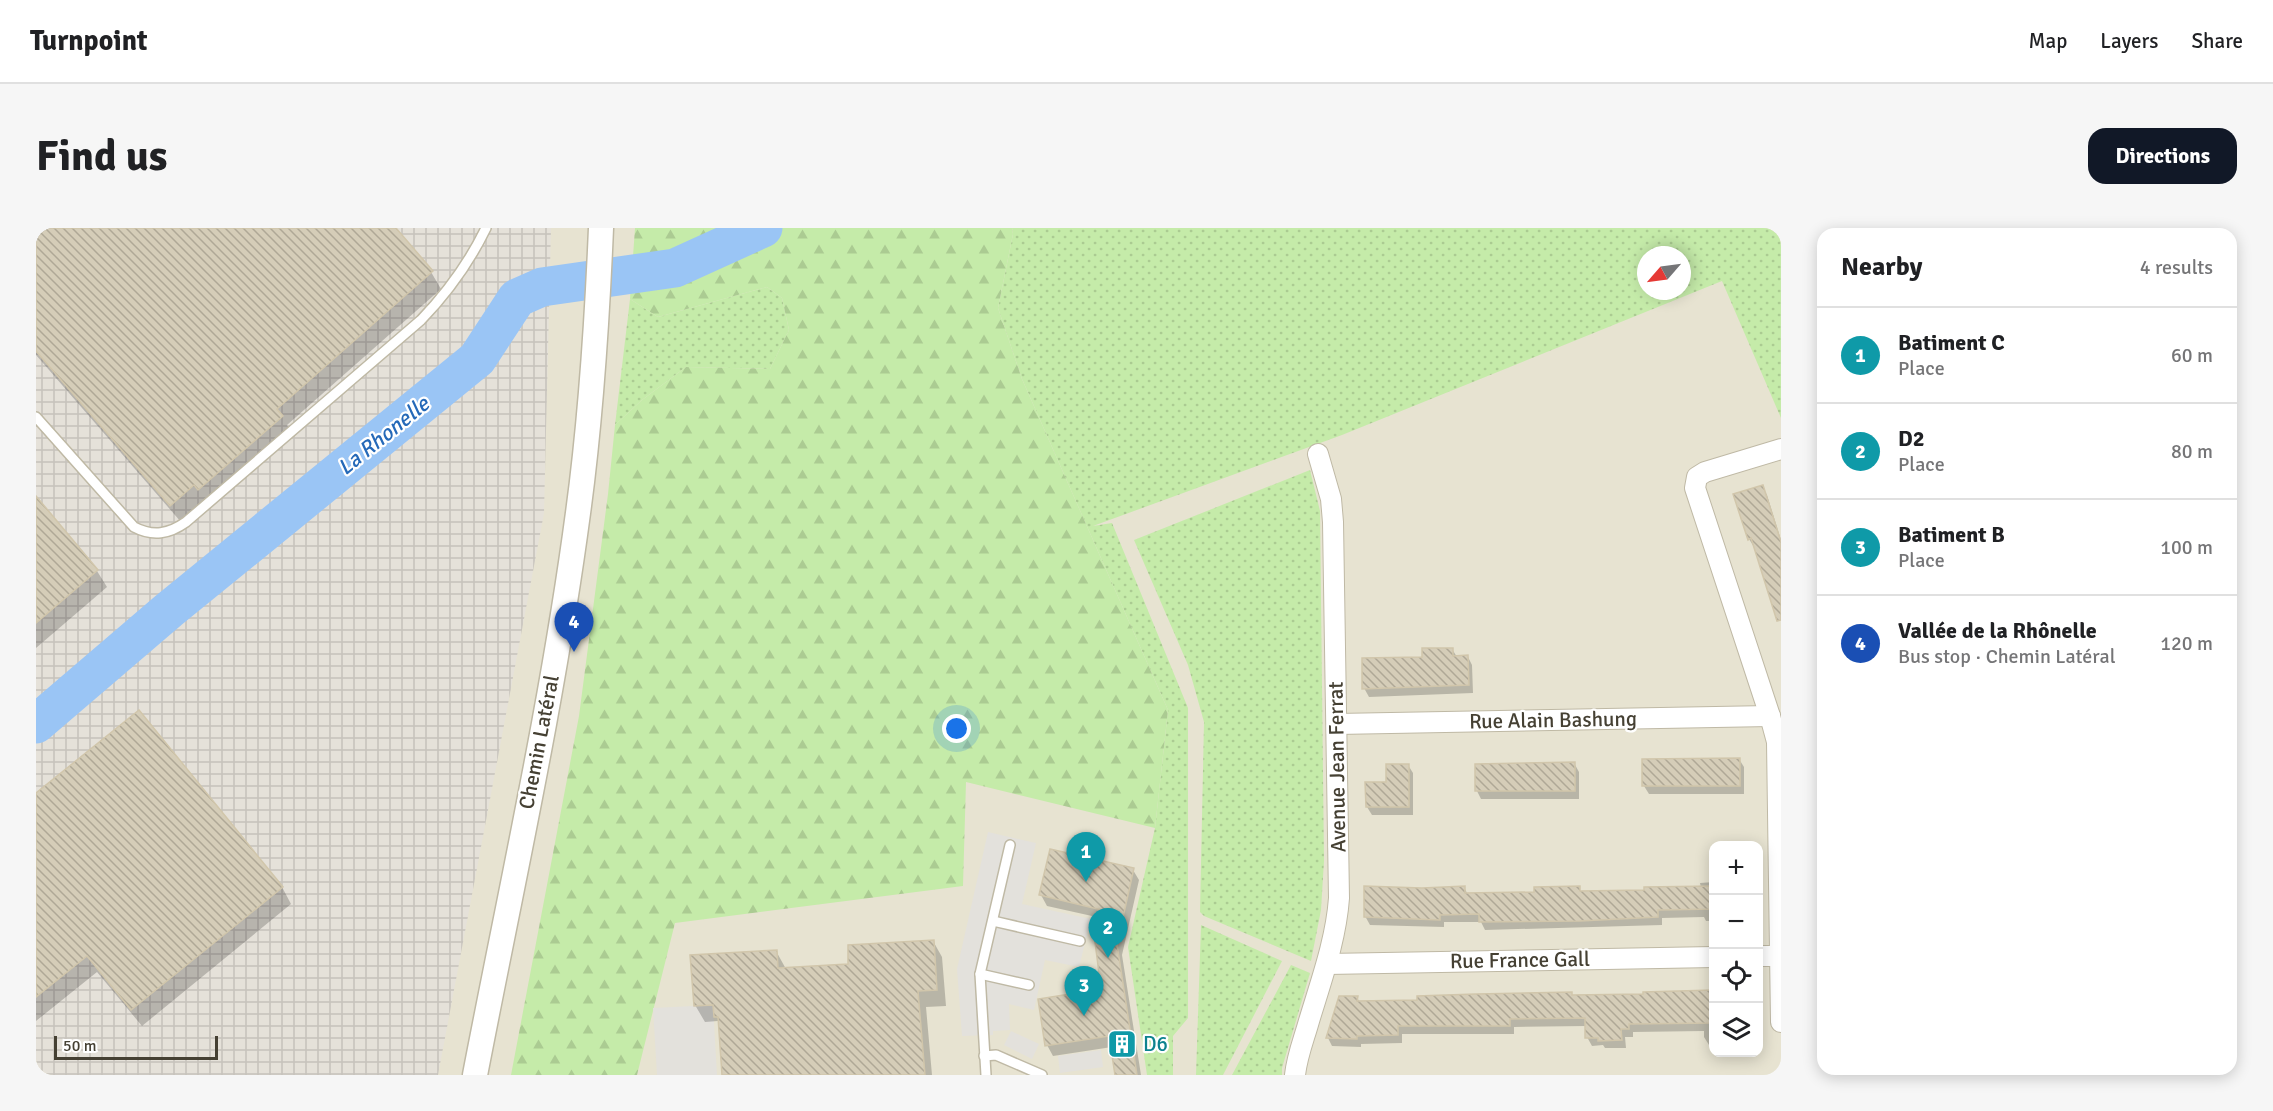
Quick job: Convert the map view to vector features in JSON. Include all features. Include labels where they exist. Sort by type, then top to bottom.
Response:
[{"type":"street","name":"Chemin Latéral","points":[[475,1075],[566,594],[590,420],[601,229]]},
{"type":"street","points":[[1781,449],[1705,472],[1698,477],[1695,488],[1777,742],[1781,1022]]},
{"type":"street","name":"Avenue Jean Ferrat","points":[[1295,1075],[1327,964],[1339,898],[1333,522],[1331,499],[1318,454]]},
{"type":"street","name":"Rue Alain Bashung","points":[[1337,724],[1770,716]]},
{"type":"street","points":[[1763,956],[1780,956]]},
{"type":"street","name":"Rue France Gall","points":[[1327,964],[1709,957]]},
{"type":"lane","points":[[36,417],[134,527],[156,534],[171,531],[186,522],[421,320],[459,275],[486,228]]},
{"type":"lane","points":[[986,1075],[980,974],[1010,845]]},
{"type":"lane","points":[[993,921],[1080,941]]},
{"type":"lane","points":[[980,974],[1029,985]]},
{"type":"lane","points":[[984,1056],[996,1055],[1042,1075]]},
{"type":"shaded area","points":[[36,228],[1781,228],[1781,1075],[36,1075]]},
{"type":"shaded area","points":[[36,228],[551,228],[544,513],[438,1075],[36,1075]]},
{"type":"shaded area","points":[[988,832],[1036,843],[1022,904],[1091,919],[1079,967],[1045,960],[1034,1010],[1009,1004],[1010,1030],[993,1031],[993,1035],[962,1036],[957,969]]},
{"type":"shaded area","points":[[713,1005],[717,1075],[657,1075],[653,1008]]},
{"type":"shaded area","points":[[1011,1031],[1039,1044],[1032,1059],[1004,1045]]},
{"type":"shaded area","points":[[1101,1050],[1103,1067],[1060,1073],[1058,1056]]},
{"type":"green space","points":[[635,228],[1012,228],[1013,234],[998,308],[1022,379],[1168,710],[1155,828],[966,782],[963,886],[675,923],[637,1075],[511,1075],[579,716],[615,425],[642,400],[686,367],[770,369],[789,330],[782,298],[767,287],[658,317],[630,299]]},
{"type":"green space","points":[[1012,228],[1781,228],[1781,418],[1722,281],[1691,294],[1691,246],[1637,246],[1637,300],[1675,300],[1342,435],[1093,526],[1112,523],[1188,708],[1188,1018],[1173,1036],[1173,1075],[1147,1075],[1128,947],[1155,828],[1168,710],[1022,379],[998,308],[1013,234]]},
{"type":"green space","points":[[767,287],[782,298],[789,330],[770,369],[686,367],[642,400],[615,425],[630,299],[658,317]]},
{"type":"green space","points":[[1310,470],[1320,511],[1324,861],[1321,910],[1311,961],[1204,916],[1200,912],[1204,722],[1188,665],[1134,540]]},
{"type":"green space","points":[[1201,925],[1282,961],[1223,1075],[1196,1075]]},
{"type":"green space","points":[[1291,965],[1310,973],[1282,1068],[1282,1075],[1232,1075]]},
{"type":"building","points":[[36,228],[396,228],[433,271],[277,409],[283,416],[198,490],[194,485],[170,506],[36,351]]},
{"type":"building","points":[[1763,485],[1781,542],[1781,620],[1777,621],[1751,538],[1748,540],[1733,494]]},
{"type":"building","points":[[36,496],[98,570],[36,623]]},
{"type":"building","points":[[1422,648],[1453,648],[1453,656],[1468,655],[1469,685],[1362,689],[1362,658],[1422,657]]},
{"type":"building","points":[[139,710],[283,887],[131,1010],[87,956],[36,997],[36,793]]},
{"type":"building","points":[[1740,758],[1740,786],[1642,786],[1642,759]]},
{"type":"building","points":[[1575,762],[1575,791],[1475,791],[1475,764]]},
{"type":"building","points":[[1386,764],[1409,764],[1409,807],[1366,807],[1365,782],[1386,782]]},
{"type":"building","points":[[1050,849],[1134,868],[1117,944],[1137,1075],[1115,1075],[1109,1036],[1045,1046],[1038,999],[1101,989],[1095,942],[1102,910],[1039,895]]},
{"type":"building","points":[[1364,886],[1422,888],[1465,886],[1465,893],[1534,892],[1534,887],[1580,886],[1580,891],[1709,886],[1709,909],[1658,910],[1658,917],[1580,921],[1479,922],[1479,914],[1440,915],[1440,920],[1364,917]]},
{"type":"building","points":[[934,940],[937,990],[918,991],[925,1075],[722,1075],[718,1017],[714,1017],[713,1005],[694,1006],[690,955],[777,950],[778,968],[848,964],[848,945]]},
{"type":"building","points":[[1709,990],[1709,1023],[1629,1024],[1629,1029],[1621,1029],[1622,1040],[1598,1041],[1598,1038],[1585,1038],[1585,1018],[1510,1019],[1510,1026],[1398,1026],[1398,1035],[1357,1036],[1357,1039],[1326,1038],[1339,996],[1358,996],[1357,1001],[1417,1000],[1417,996],[1476,994],[1572,992],[1572,995],[1643,994],[1643,992]]},
{"type":"waterway","name":"La Rhonelle","points":[[36,724],[169,610],[477,359],[517,298],[542,287],[675,268],[763,228]]},
{"type":"place","name":"Vallée de la Rhônelle","points":[[574,652]]},
{"type":"place","name":"Batiment C","points":[[1086,882]]},
{"type":"place","name":"D2","points":[[1108,958]]},
{"type":"place","name":"Batiment B","points":[[1084,1016]]},
{"type":"place","name":"D6","points":[[1122,1044]]}]
